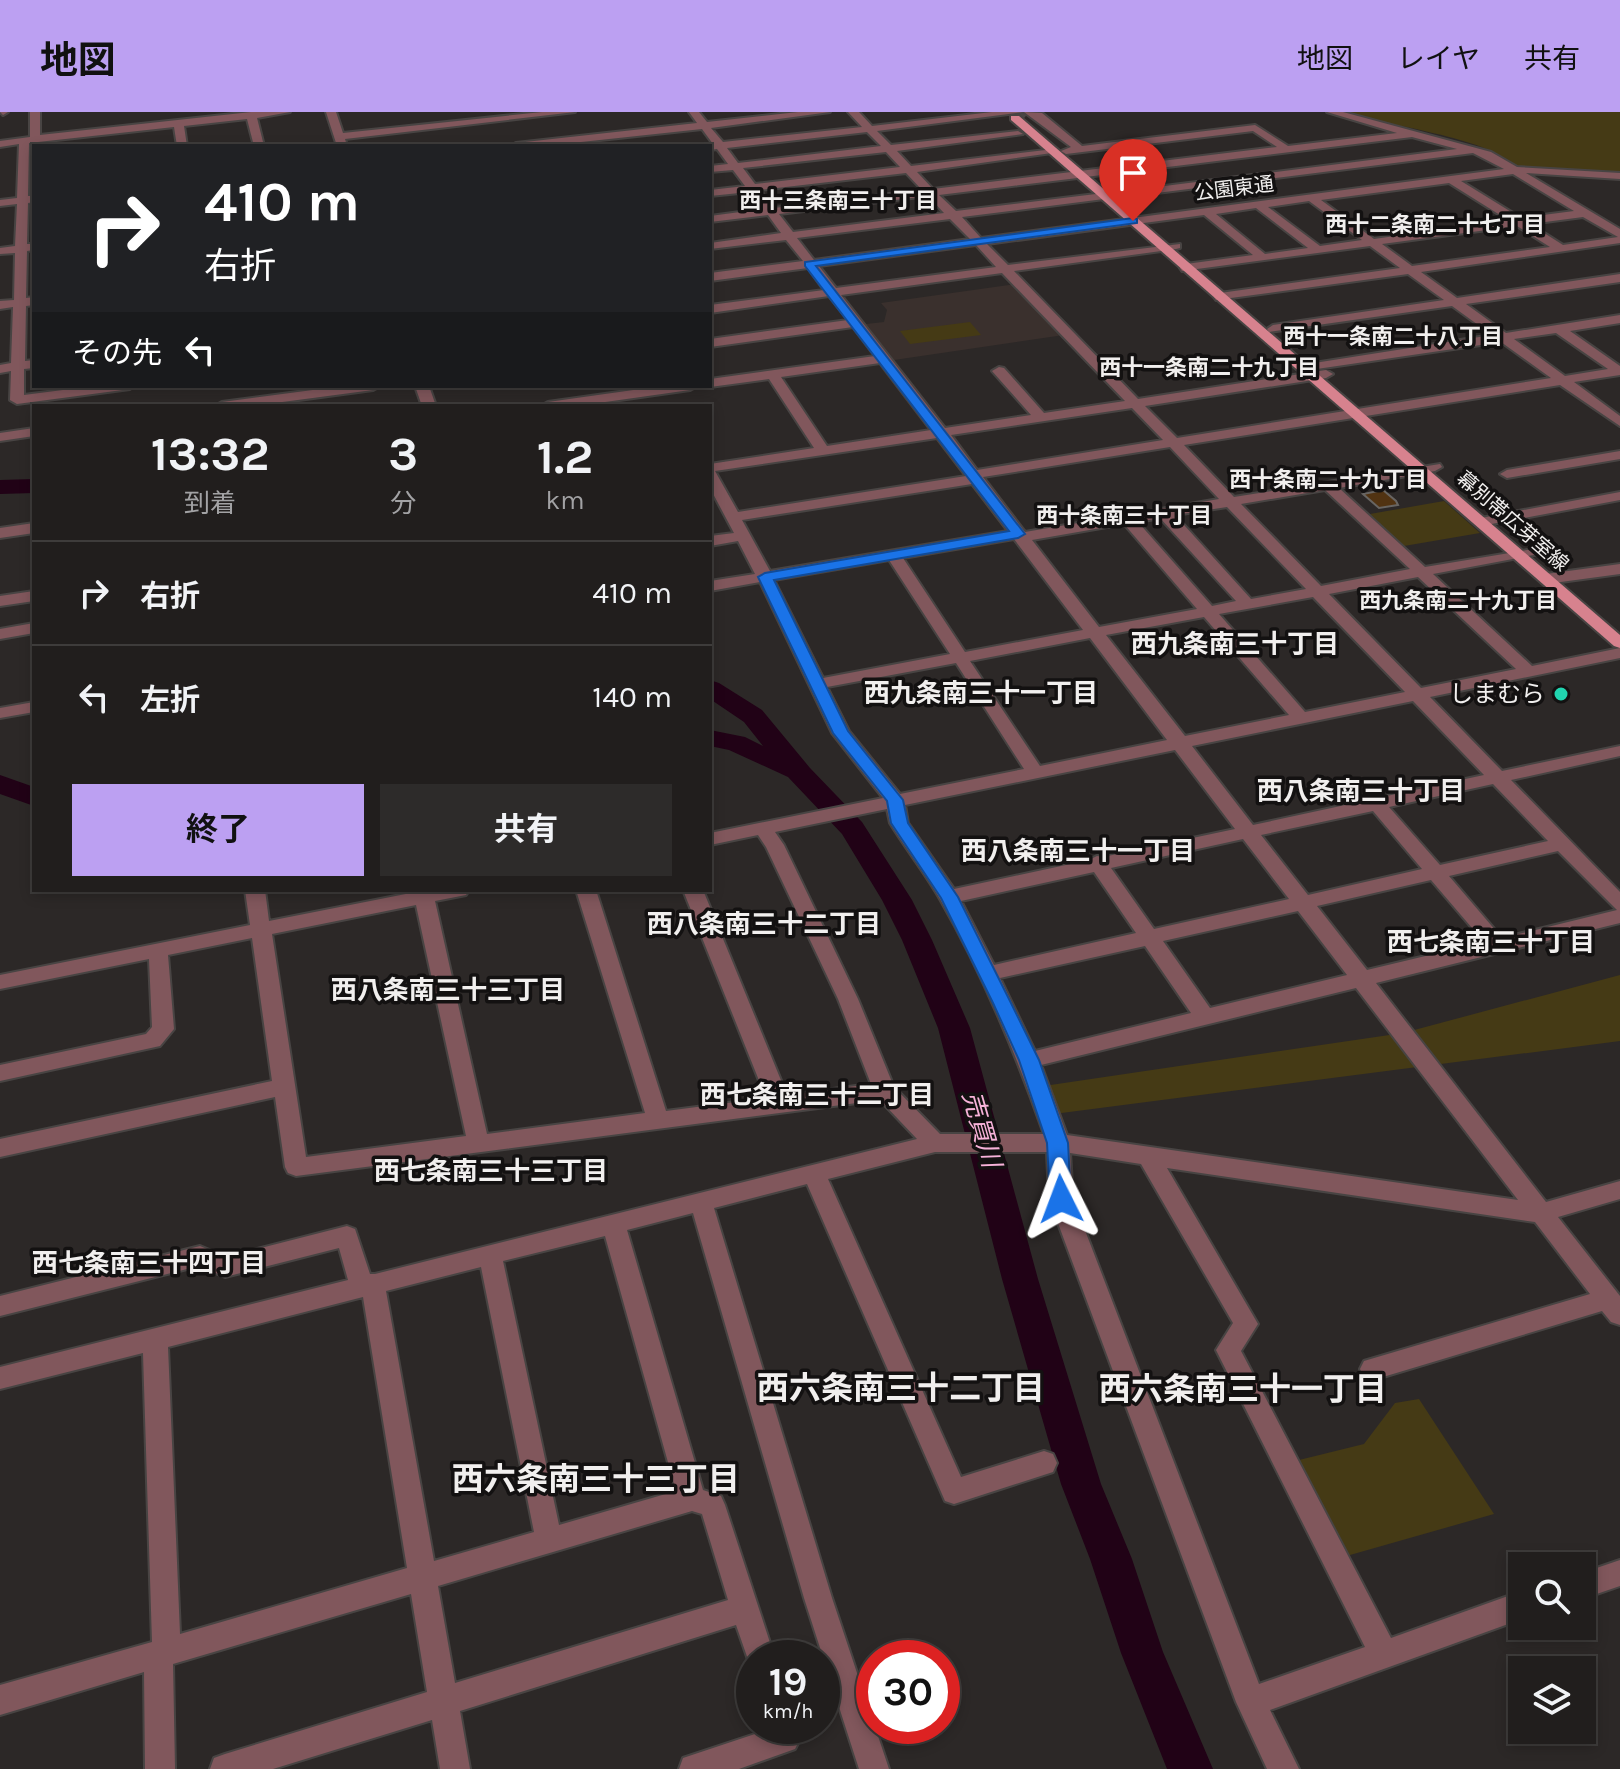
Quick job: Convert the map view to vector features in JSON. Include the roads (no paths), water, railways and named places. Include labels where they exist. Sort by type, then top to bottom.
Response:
[{"type":"main road","name":"幕別帯広芽室線","points":[[1022,115],[1085,173],[1117,195],[1193,267],[1555,578],[1620,643]]},
{"type":"main road","name":"幕別帯広芽室線","points":[[1085,173],[1104,196],[1140,220]]},
{"type":"main road","name":"幕別帯広芽室線","points":[[1227,296],[1273,329],[1314,371]]},
{"type":"main road","name":"幕別帯広芽室線","points":[[1555,578],[1620,625]]},
{"type":"street","points":[[35,112],[25,193],[28,248],[18,303],[17,400],[110,388]]},
{"type":"street","points":[[151,112],[152,126]]},
{"type":"street","points":[[0,144],[98,128],[152,126],[212,116],[285,112]]},
{"type":"street","points":[[331,112],[340,141],[570,112]]},
{"type":"street","points":[[535,144],[698,118],[825,112]]},
{"type":"street","points":[[853,112],[1620,904]]},
{"type":"street","points":[[1332,112],[1474,150],[1517,171],[1620,237]]},
{"type":"street","points":[[251,115],[258,144]]},
{"type":"street","points":[[715,146],[996,115],[1038,115],[1079,149]]},
{"type":"street","points":[[996,115],[1041,154]]},
{"type":"street","points":[[698,118],[715,146],[735,166],[1614,1307],[1373,1369]]},
{"type":"street","points":[[178,123],[182,144]]},
{"type":"street","points":[[98,128],[103,144]]},
{"type":"street","points":[[712,193],[1255,128],[1327,178]]},
{"type":"street","points":[[712,169],[1018,134]]},
{"type":"street","points":[[712,219],[1412,134]]},
{"type":"street","points":[[1117,195],[1474,150]]},
{"type":"street","name":"公園東通","points":[[712,277],[1517,171],[1547,169],[1619,178]]},
{"type":"street","points":[[1452,180],[1560,248]]},
{"type":"street","points":[[1338,185],[1350,193]]},
{"type":"street","points":[[0,203],[25,193]]},
{"type":"street","points":[[712,246],[1104,196]]},
{"type":"street","points":[[1311,198],[1620,422]]},
{"type":"street","points":[[1259,205],[1318,250]]},
{"type":"street","points":[[1207,212],[1262,257]]},
{"type":"street","points":[[1193,267],[1585,213]]},
{"type":"street","points":[[1227,296],[1620,237]]},
{"type":"street","points":[[712,309],[1170,247]]},
{"type":"street","points":[[0,251],[28,248]]},
{"type":"street","points":[[1273,329],[1620,278]]},
{"type":"street","points":[[0,305],[32,301]]},
{"type":"street","points":[[712,471],[1136,403],[1502,336],[1620,319]]},
{"type":"street","points":[[712,343],[855,323]]},
{"type":"street","points":[[1558,328],[1620,371]]},
{"type":"street","points":[[18,333],[32,331]]},
{"type":"street","points":[[712,383],[882,359]]},
{"type":"street","points":[[0,369],[32,364]]},
{"type":"street","points":[[999,371],[1040,417]]},
{"type":"street","points":[[734,517],[1620,371]]},
{"type":"street","points":[[772,374],[823,451]]},
{"type":"street","points":[[220,403],[307,400],[364,388]]},
{"type":"street","points":[[562,404],[662,388]]},
{"type":"street","points":[[0,437],[32,432]]},
{"type":"street","points":[[1507,474],[1620,455]]},
{"type":"street","points":[[712,586],[1165,514],[1427,468]]},
{"type":"street","points":[[712,475],[841,733],[949,897],[1029,1060],[1061,1199],[1251,1702],[1284,1769]]},
{"type":"street","points":[[1329,486],[1529,672]]},
{"type":"street","points":[[1488,521],[1620,496]]},
{"type":"street","points":[[1165,514],[1248,605]]},
{"type":"street","points":[[1128,519],[1301,718]]},
{"type":"street","points":[[0,533],[32,528]]},
{"type":"street","points":[[712,541],[744,536]]},
{"type":"street","points":[[817,684],[1526,553]]},
{"type":"street","points":[[893,555],[1035,772]]},
{"type":"street","points":[[1555,578],[1620,569]]},
{"type":"street","points":[[0,601],[32,596]]},
{"type":"street","points":[[0,634],[32,628]]},
{"type":"street","points":[[712,839],[1620,653]]},
{"type":"street","points":[[0,713],[32,707]]},
{"type":"street","points":[[949,897],[1097,862],[1620,751]]},
{"type":"street","points":[[1376,803],[1498,946]]},
{"type":"street","points":[[772,826],[775,845],[848,999],[885,1091],[941,1144]]},
{"type":"street","points":[[988,974],[1563,844]]},
{"type":"street","points":[[1097,862],[1205,1017]]},
{"type":"street","points":[[255,892],[296,1167],[885,1091]]},
{"type":"street","points":[[0,982],[449,892]]},
{"type":"street","points":[[587,892],[658,1119]]},
{"type":"street","points":[[694,892],[780,1105]]},
{"type":"street","points":[[424,897],[478,1142]]},
{"type":"street","points":[[1029,1060],[1620,916]]},
{"type":"street","points":[[0,1073],[153,1040],[163,1029],[158,949]]},
{"type":"street","points":[[0,1148],[284,1087]]},
{"type":"street","points":[[0,1378],[813,1172],[941,1144],[1050,1143],[1540,1213],[1620,1190]]},
{"type":"street","points":[[1149,1157],[1246,1324],[1228,1350],[1383,1653]]},
{"type":"street","points":[[813,1172],[954,1492],[1044,1463]]},
{"type":"street","points":[[701,1202],[818,1598],[874,1769]]},
{"type":"street","points":[[613,1223],[692,1499]]},
{"type":"street","points":[[0,1306],[200,1256],[225,1267],[347,1236],[368,1284],[455,1769]]},
{"type":"street","points":[[490,1254],[549,1541]]},
{"type":"street","points":[[155,1339],[163,1654],[160,1769]]},
{"type":"street","points":[[0,1700],[423,1580],[692,1499],[712,1505],[756,1640]]},
{"type":"street","points":[[1596,1581],[1620,1573]]},
{"type":"street","points":[[225,1769],[746,1608]]},
{"type":"street","points":[[1251,1702],[1508,1610]]},
{"type":"street","points":[[702,1768],[771,1744]]},
{"type":"waterway","name":"売買川","points":[[0,487],[32,486]]},
{"type":"waterway","name":"売買川","points":[[712,689],[753,716],[800,774],[852,828],[897,900],[917,940],[954,1028],[1020,1279],[1081,1484],[1111,1559],[1142,1653],[1190,1769]]},
{"type":"waterway","points":[[712,738],[736,743],[791,769]]},
{"type":"waterway","points":[[0,784],[32,796]]},
{"type":"tunnel","points":[[1019,112],[1025,117]]},
{"type":"place","name":"しまむら","points":[[1561,694]]},
{"type":"district","name":"西十三条南三十丁目","points":[[838,200]]},
{"type":"district","name":"西十二条南二十七丁目","points":[[1435,224]]},
{"type":"district","name":"西十一条南二十八丁目","points":[[1393,336]]},
{"type":"district","name":"西十一条南二十九丁目","points":[[1209,367]]},
{"type":"district","name":"西十条南二十九丁目","points":[[1328,479]]},
{"type":"district","name":"西十条南三十丁目","points":[[1124,515]]},
{"type":"district","name":"西九条南二十九丁目","points":[[1458,600]]},
{"type":"district","name":"西九条南三十丁目","points":[[1235,644]]},
{"type":"district","name":"西九条南三十一丁目","points":[[981,693]]},
{"type":"district","name":"西八条南三十丁目","points":[[1361,791]]},
{"type":"district","name":"西八条南三十一丁目","points":[[1078,851]]},
{"type":"district","name":"西八条南三十二丁目","points":[[764,924]]},
{"type":"district","name":"西七条南三十丁目","points":[[1491,942]]},
{"type":"district","name":"西八条南三十三丁目","points":[[448,990]]},
{"type":"district","name":"西七条南三十二丁目","points":[[817,1095]]},
{"type":"district","name":"西七条南三十三丁目","points":[[491,1171]]},
{"type":"district","name":"西七条南三十四丁目","points":[[149,1263]]},
{"type":"district","name":"西六条南三十二丁目","points":[[901,1388]]},
{"type":"district","name":"西六条南三十一丁目","points":[[1243,1389]]},
{"type":"district","name":"西六条南三十三丁目","points":[[596,1479]]}]
